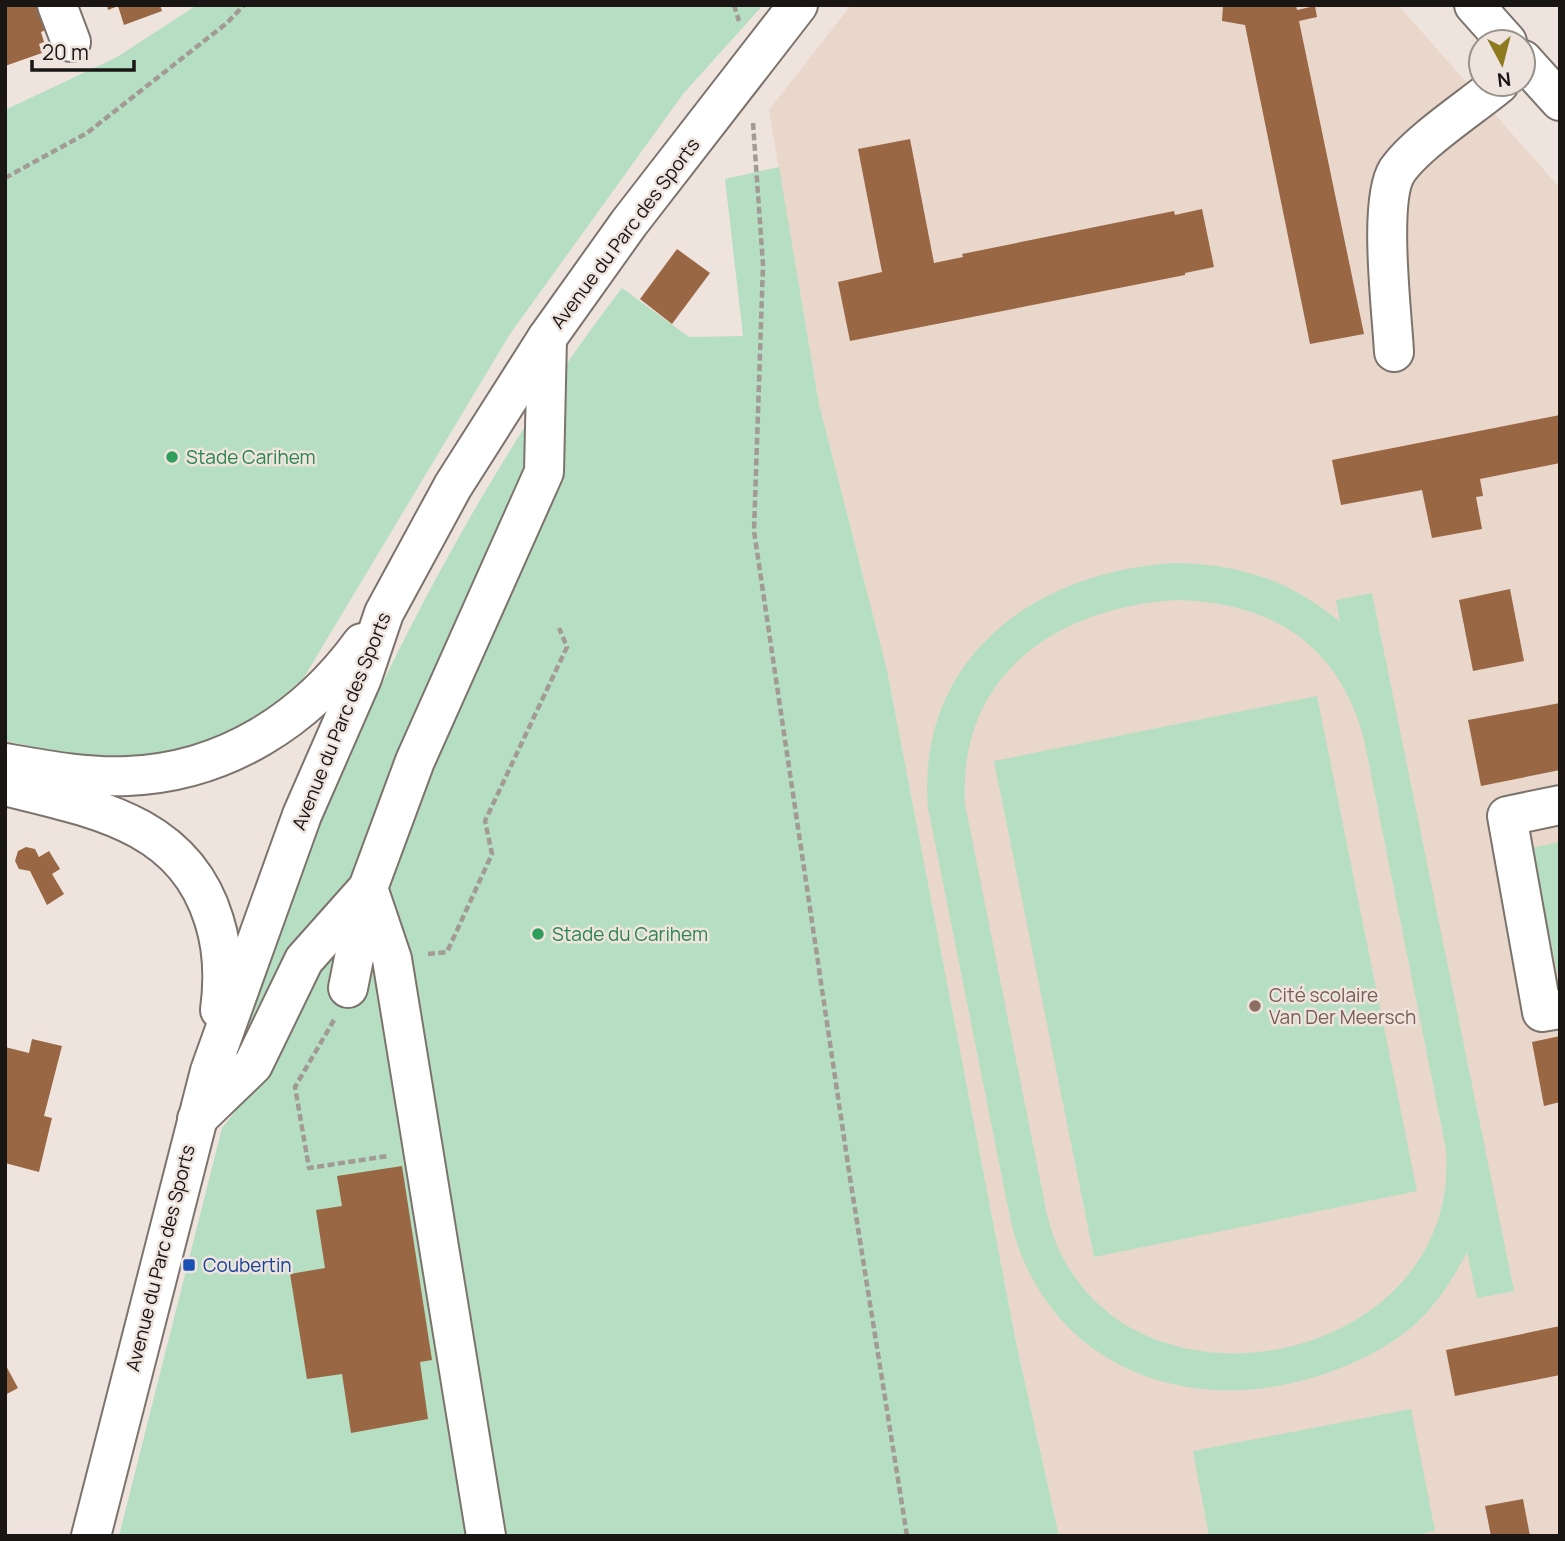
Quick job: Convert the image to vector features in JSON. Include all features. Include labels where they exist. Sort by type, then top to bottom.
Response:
[{"type":"street","points":[[57,5],[71,42]]},
{"type":"street","name":"Avenue du Parc des Sports","points":[[91,1536],[210,1071],[297,828],[362,678],[384,613],[453,486],[547,338],[629,223],[798,5]]},
{"type":"street","points":[[1474,5],[1491,28]]},
{"type":"street","points":[[1537,81],[1560,101]]},
{"type":"street","points":[[1394,352],[1388,208],[1393,179],[1410,157],[1477,98]]},
{"type":"street","points":[[348,988],[368,888],[415,761],[544,472],[547,338]]},
{"type":"street","points":[[5,763],[51,771],[127,776],[163,773],[228,754],[265,736],[318,696],[342,670],[384,613]]},
{"type":"street","points":[[5,786],[96,810],[134,826],[164,843],[201,885],[219,935],[222,968],[221,999],[210,1071]]},
{"type":"street","points":[[1560,805],[1507,816],[1542,1012],[1560,1009]]},
{"type":"street","points":[[368,888],[392,959],[485,1536]]},
{"type":"street","points":[[197,1119],[253,1065],[304,960],[368,888]]},
{"type":"path","points":[[5,178],[87,133],[227,23],[244,5]]},
{"type":"path","points":[[734,5],[736,15]]},
{"type":"path","points":[[752,109],[763,265],[754,531],[850,1178],[907,1536]]},
{"type":"path","points":[[392,959],[447,951],[492,854],[485,821],[567,647],[559,628]]},
{"type":"path","points":[[348,988],[342,1007],[295,1087],[309,1168],[423,1150]]},
{"type":"shaded area","name":"Cité scolaire Van Der Meersch","points":[[851,5],[1398,5],[1467,83],[1467,98],[1480,98],[1560,188],[1560,1536],[1059,1536],[1016,1342],[887,670],[819,404],[769,110]]},
{"type":"green space","points":[[197,5],[763,5],[683,94],[510,334],[303,679],[254,720],[194,746],[163,753],[101,755],[37,748],[5,741],[5,110],[117,57]]},
{"type":"green space","name":"Stade du Carihem","points":[[779,167],[819,404],[887,670],[1016,1342],[1059,1536],[119,1536],[222,1128],[266,1073],[235,1052],[284,906],[325,807],[398,652],[479,501],[571,357],[622,288],[689,337],[743,336],[725,179]]},
{"type":"green space","points":[[1175,563],[1242,571],[1283,585],[1321,607],[1340,622],[1336,600],[1372,593],[1514,1291],[1477,1298],[1467,1252],[1430,1309],[1394,1340],[1339,1369],[1276,1386],[1226,1390],[1177,1385],[1132,1371],[1091,1347],[1057,1314],[1029,1273],[1011,1222],[928,808],[929,754],[942,707],[964,666],[995,632],[1033,604],[1076,583],[1124,570]],"holes":[[[1176,600],[1242,609],[1296,634],[1318,653],[1337,677],[1352,706],[1364,739],[1446,1149],[1436,1226],[1399,1286],[1342,1328],[1274,1350],[1202,1351],[1135,1330],[1081,1285],[1047,1215],[965,804],[967,758],[978,718],[997,684],[1023,656],[1055,634],[1091,617],[1132,606]]]},
{"type":"green space","points":[[1317,696],[1417,1191],[1094,1257],[994,761]]},
{"type":"green space","points":[[1560,842],[1560,981],[1559,981],[1532,848]]},
{"type":"green space","points":[[1411,1409],[1435,1531],[1412,1536],[1209,1536],[1193,1451]]},
{"type":"building","points":[[5,5],[37,5],[46,30],[41,32],[44,42],[39,44],[42,53],[5,66]]},
{"type":"building","points":[[107,5],[160,5],[162,11],[124,25],[118,6],[108,10]]},
{"type":"building","points":[[1223,5],[1296,5],[1297,10],[1315,6],[1317,17],[1299,21],[1364,334],[1310,344],[1245,25],[1222,21]]},
{"type":"building","points":[[910,139],[934,263],[963,257],[962,254],[1174,211],[1175,215],[1202,209],[1214,267],[850,341],[838,282],[882,272],[858,149]]},
{"type":"building","points":[[677,249],[710,273],[672,324],[640,299]]},
{"type":"building","points":[[1560,415],[1560,463],[1480,479],[1483,496],[1476,497],[1482,529],[1432,538],[1422,490],[1341,505],[1332,460]]},
{"type":"building","points":[[1510,589],[1524,661],[1473,671],[1459,600]]},
{"type":"building","points":[[1560,703],[1560,770],[1481,786],[1468,720]]},
{"type":"building","points":[[26,847],[35,849],[39,857],[49,851],[60,869],[52,874],[64,894],[47,905],[30,871],[19,869],[15,861],[18,851]]},
{"type":"building","points":[[1560,1036],[1560,1102],[1544,1106],[1532,1042]]},
{"type":"building","points":[[32,1039],[62,1046],[44,1116],[52,1118],[39,1172],[5,1163],[5,1047],[29,1053]]},
{"type":"building","points":[[402,1166],[432,1360],[420,1362],[428,1419],[351,1433],[342,1374],[307,1379],[290,1274],[325,1268],[316,1210],[342,1206],[337,1176]]},
{"type":"building","points":[[1560,1326],[1560,1375],[1455,1396],[1446,1350]]},
{"type":"building","points":[[5,1364],[18,1388],[5,1395]]},
{"type":"building","points":[[1523,1499],[1530,1536],[1491,1536],[1485,1506]]},
{"type":"place","name":"Stade Carihem","points":[[172,457]]},
{"type":"place","name":"Stade du Carihem","points":[[538,934]]},
{"type":"place","name":"Cité scolaire Van Der Meersch","points":[[1255,1006]]},
{"type":"place","name":"Coubertin","points":[[189,1265]]}]
